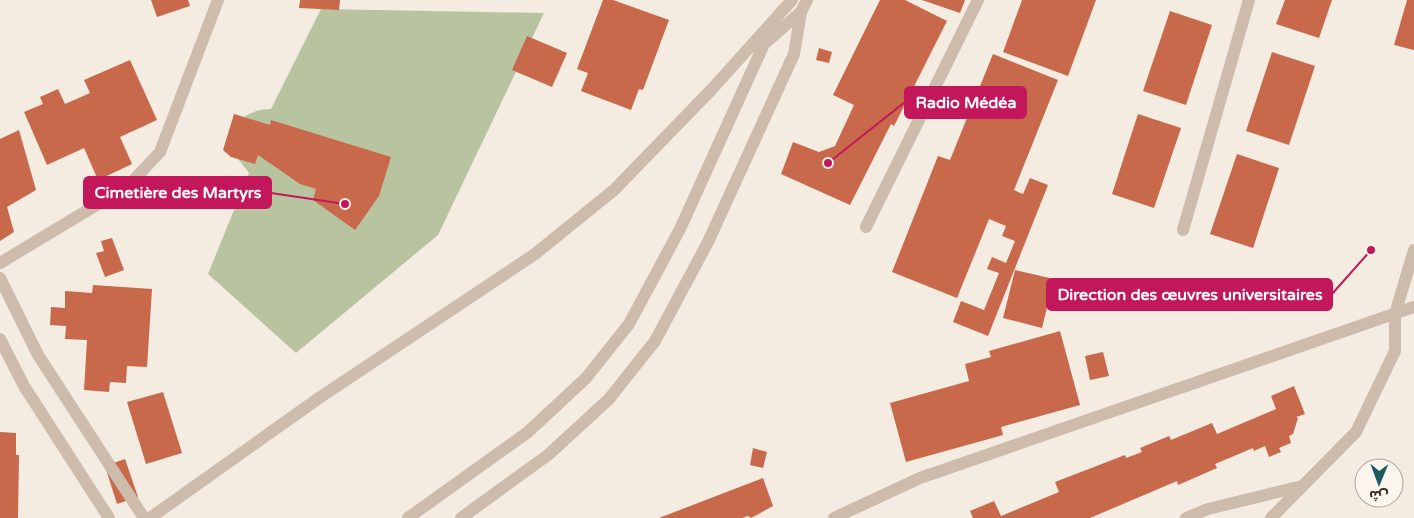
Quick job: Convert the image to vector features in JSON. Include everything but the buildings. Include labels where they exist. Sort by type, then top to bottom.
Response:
[{"type":"street","points":[[0,263],[128,186],[160,152],[218,0]]},
{"type":"street","points":[[150,518],[319,398],[542,248],[614,190],[713,88],[792,0]]},
{"type":"street","points":[[461,518],[548,455],[609,399],[655,341],[708,242],[794,54],[801,12],[807,0]]},
{"type":"street","points":[[866,227],[978,0]]},
{"type":"street","points":[[1183,230],[1249,0]]},
{"type":"street","points":[[408,518],[528,432],[586,378],[629,324],[680,228],[764,44],[801,12]]},
{"type":"street","points":[[1270,518],[1356,432],[1395,351],[1395,314],[1414,250]]},
{"type":"street","points":[[0,278],[38,356],[144,518]]},
{"type":"street","points":[[834,518],[920,478],[1414,307]]},
{"type":"street","points":[[0,338],[24,386],[109,518]]},
{"type":"street","points":[[1186,518],[1208,509],[1302,486]]},
{"type":"green space","points":[[321,9],[544,13],[438,235],[296,353],[208,274],[249,173],[235,155],[233,125],[250,113],[271,109]]},
{"type":"place","name":"Radio Médéa","points":[[828,163]]},
{"type":"place","name":"Cimetière des Martyrs","points":[[345,204]]},
{"type":"place","name":"Direction des œuvres universitaires","points":[[1371,250]]}]
